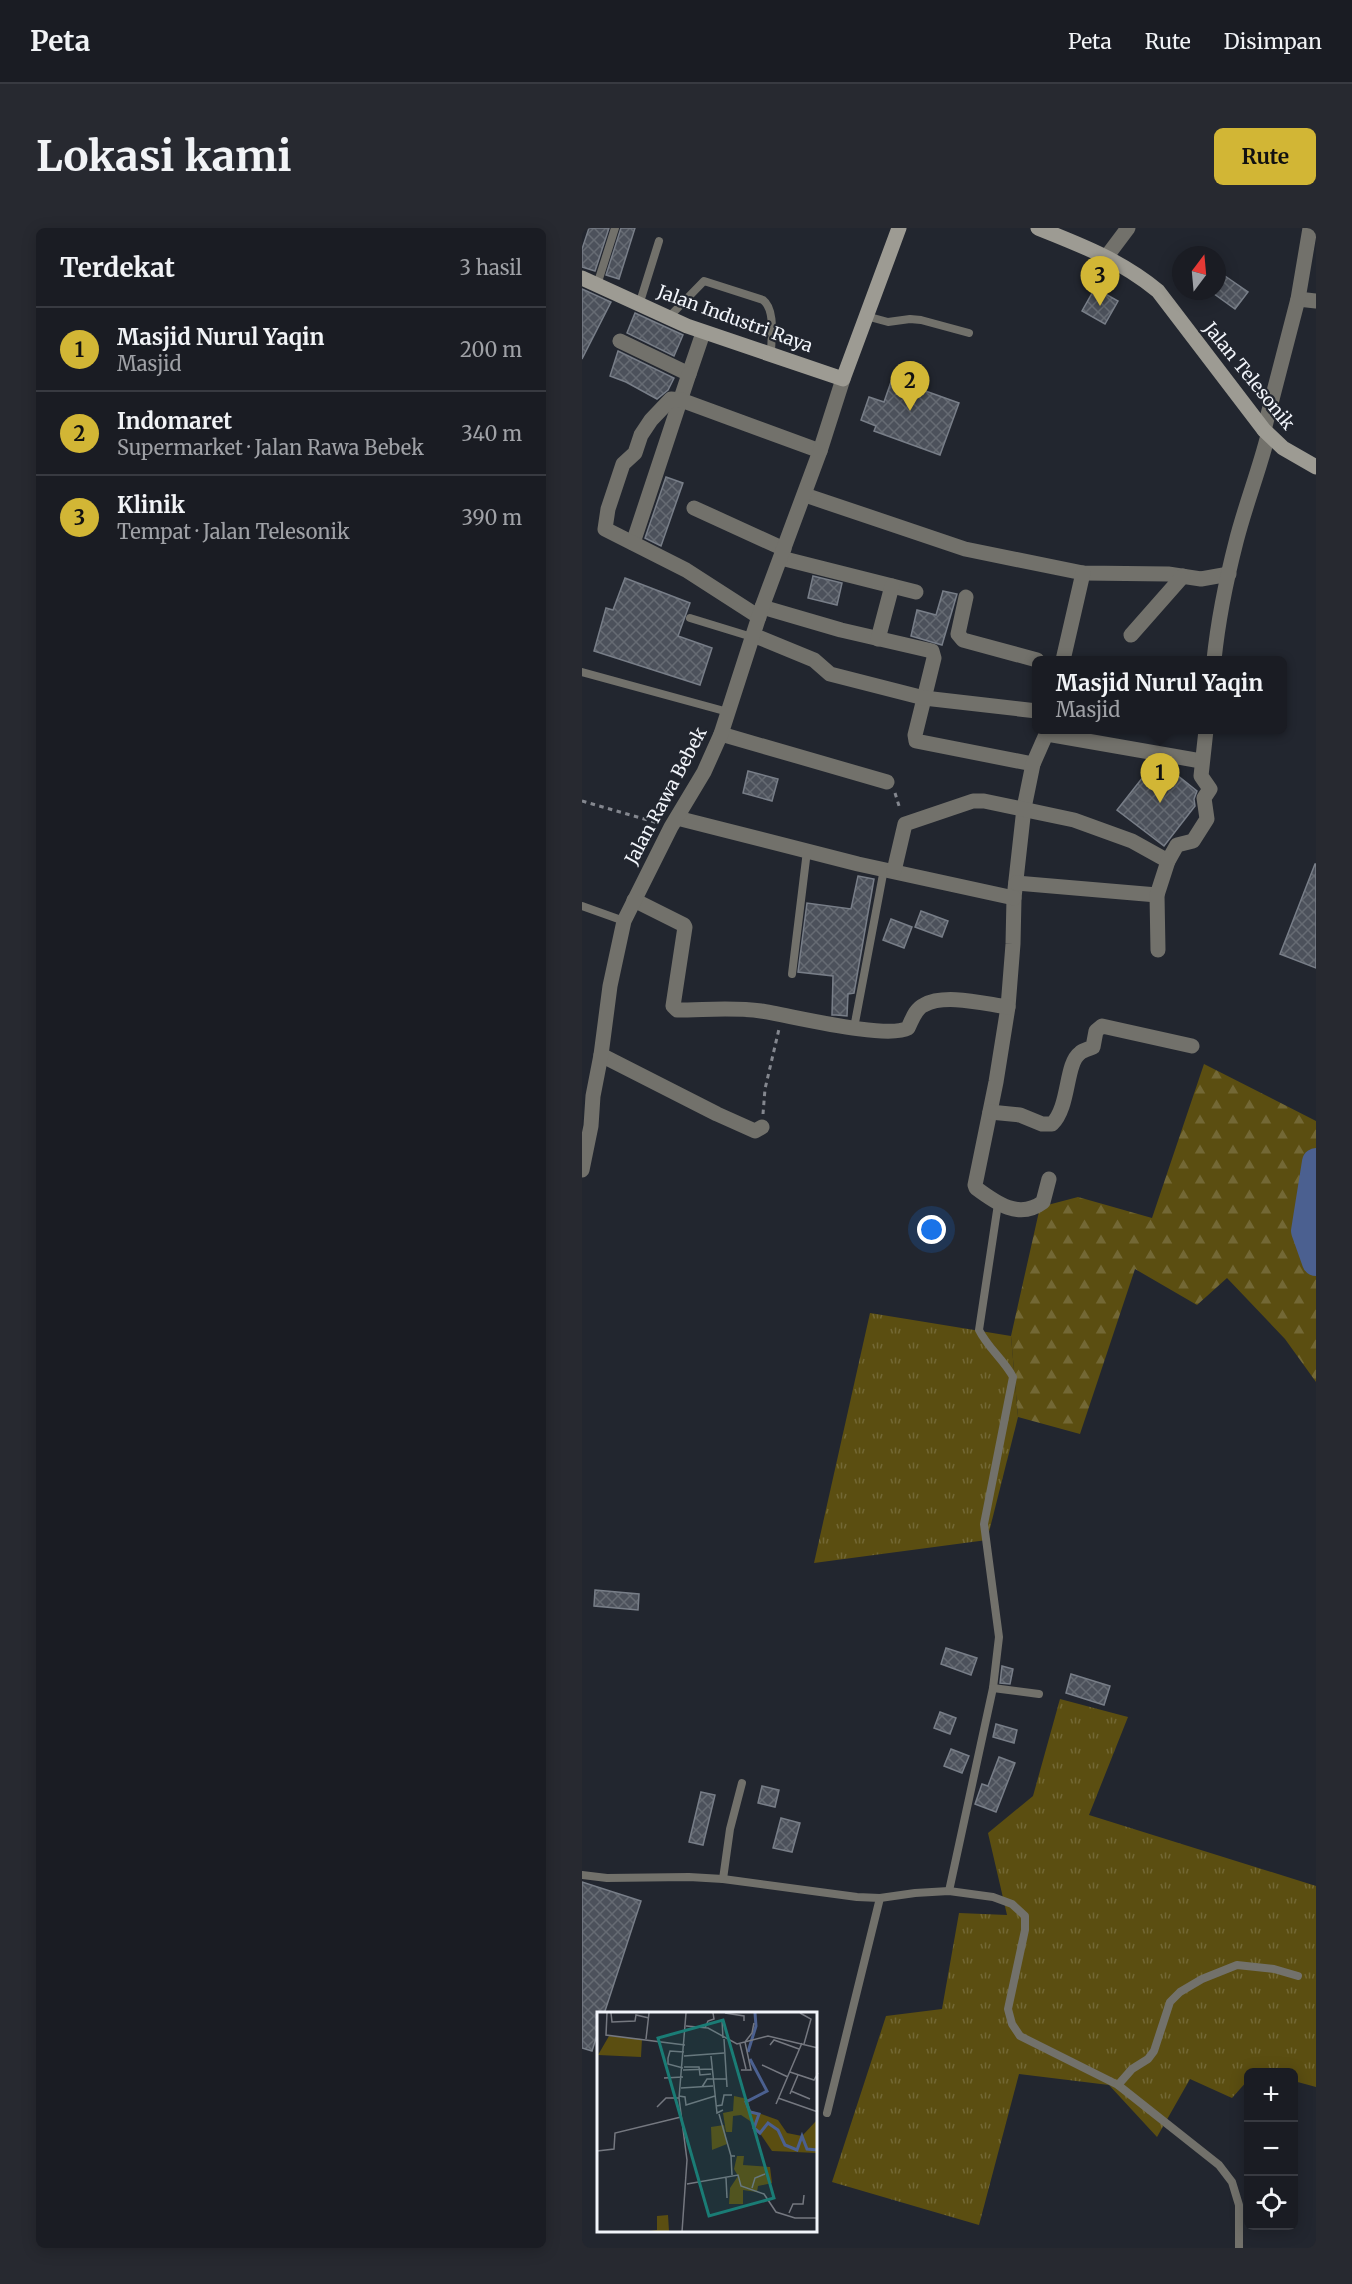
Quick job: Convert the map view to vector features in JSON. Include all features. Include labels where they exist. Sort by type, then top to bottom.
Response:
[{"type":"street","points":[[843,379],[899,228]]},
{"type":"street","name":"Jalan Telesonik","points":[[1038,228],[1056,231],[1107,256],[1139,275],[1158,291],[1266,432],[1283,448],[1316,467]]},
{"type":"street","points":[[1107,256],[1128,228]]},
{"type":"street","points":[[1214,656],[1218,625],[1236,541],[1258,474],[1298,299],[1310,228]]},
{"type":"street","name":"Jalan Industri Raya","points":[[582,278],[703,333],[843,379]]},
{"type":"street","points":[[1298,299],[1316,301]]},
{"type":"street","points":[[633,543],[703,333]]},
{"type":"street","points":[[620,341],[690,374]]},
{"type":"street","name":"Jalan Rawa Bebek","points":[[582,1170],[586,1126],[601,1055],[610,986],[624,921],[674,823],[704,772],[721,734],[761,612],[805,495],[843,379]]},
{"type":"street","points":[[820,451],[681,400],[667,401],[645,427],[635,453],[623,464],[604,527],[761,612],[932,651],[934,658],[915,735],[916,741],[1033,764]]},
{"type":"street","points":[[805,495],[965,549],[1083,573],[1183,576],[1201,579],[1229,574]]},
{"type":"street","points":[[694,508],[783,553],[916,592]]},
{"type":"street","points":[[1064,656],[1083,573]]},
{"type":"street","points":[[1131,635],[1183,576]]},
{"type":"street","points":[[878,639],[892,586]]},
{"type":"street","points":[[966,597],[958,634],[963,640],[1032,659]]},
{"type":"street","points":[[753,636],[814,660],[830,674],[924,698],[1032,710]]},
{"type":"street","points":[[721,734],[887,782]]},
{"type":"street","points":[[1047,734],[1033,764],[1024,808],[1015,890],[1008,1007],[975,1185],[998,1204],[1022,1211],[1035,1208],[1043,1202],[1049,1179]]},
{"type":"street","points":[[1059,734],[1201,761]]},
{"type":"street","points":[[1158,951],[1156,895],[1168,861],[1177,845],[1193,841],[1207,819],[1204,798],[1210,789],[1201,776],[1205,734]]},
{"type":"street","points":[[889,870],[905,824],[974,801],[1056,815],[1132,841],[1168,861]]},
{"type":"street","points":[[674,823],[889,870],[1015,890],[1156,895]]},
{"type":"street","points":[[634,900],[685,927],[674,1009],[743,1009],[855,1028],[904,1030],[908,1028],[916,1012],[924,1005],[939,1001],[959,1000],[1008,1007]]},
{"type":"street","points":[[990,1112],[1020,1115],[1042,1125],[1052,1124],[1066,1097],[1077,1057],[1080,1052],[1093,1047],[1096,1031],[1102,1026],[1192,1046]]},
{"type":"street","points":[[601,1055],[755,1131],[762,1127]]},
{"type":"lane","points":[[597,285],[615,228]]},
{"type":"lane","points":[[639,305],[658,241]]},
{"type":"lane","points":[[668,318],[704,281],[763,300],[768,303],[770,310],[771,354]]},
{"type":"lane","points":[[866,316],[888,322],[921,320],[969,333]]},
{"type":"lane","points":[[690,618],[753,636]]},
{"type":"lane","points":[[582,672],[729,712]]},
{"type":"lane","points":[[792,974],[807,851]]},
{"type":"lane","points":[[855,1028],[889,870]]},
{"type":"lane","points":[[582,906],[624,921]]},
{"type":"lane","points":[[949,1891],[993,1688],[999,1637],[984,1524],[1013,1377],[984,1340],[979,1330],[998,1204]]},
{"type":"lane","points":[[993,1688],[1039,1694]]},
{"type":"lane","points":[[723,1879],[730,1829],[742,1783]]},
{"type":"lane","points":[[582,1875],[607,1878],[723,1879],[857,1897],[880,1898],[949,1891],[993,1897],[1012,1904],[1025,1916],[1025,1930],[1008,2009],[1012,2024],[1020,2036],[1118,2085],[1219,2165],[1232,2182],[1239,2205],[1239,2248]]},
{"type":"lane","points":[[827,2113],[880,1898]]},
{"type":"lane","points":[[1118,2085],[1132,2069],[1148,2059],[1154,2051],[1170,2002],[1180,1992],[1202,1979],[1237,1965],[1274,1969],[1298,1976]]},
{"type":"path","points":[[887,782],[894,788],[905,824]]},
{"type":"path","points":[[582,801],[674,823]]},
{"type":"path","points":[[762,1127],[765,1089],[783,1016]]},
{"type":"green space","points":[[1204,1064],[1316,1121],[1316,1382],[1285,1339],[1227,1278],[1197,1305],[1135,1269],[1080,1434],[1018,1417],[1011,1336],[1040,1207],[1078,1197],[1152,1218]]},
{"type":"green space","points":[[870,1313],[1011,1336],[1018,1417],[987,1540],[814,1563]]},
{"type":"green space","points":[[1060,1699],[1128,1717],[1089,1815],[1316,1886],[1316,2087],[1298,2082],[1298,2068],[1244,2068],[1244,2084],[1232,2098],[1190,2079],[1157,2137],[1109,2085],[1019,2074],[979,2225],[832,2182],[886,2016],[942,2009],[959,1913],[1007,1915],[988,1833],[1033,1796]]},
{"type":"building","points":[[589,228],[609,228],[595,271],[582,267],[582,249]]},
{"type":"building","points":[[621,228],[635,228],[619,279],[606,275]]},
{"type":"building","points":[[1226,277],[1248,292],[1235,309],[1223,300],[1226,300]]},
{"type":"building","points":[[1095,288],[1118,301],[1105,324],[1082,311]]},
{"type":"building","points":[[582,289],[611,302],[582,359]]},
{"type":"building","points":[[635,313],[683,335],[674,356],[627,333]]},
{"type":"building","points":[[618,351],[674,378],[668,390],[657,399],[610,376]]},
{"type":"building","points":[[892,379],[959,403],[940,455],[874,431],[876,426],[861,420],[869,397],[884,402]]},
{"type":"building","points":[[666,477],[683,483],[661,546],[645,538]]},
{"type":"building","points":[[813,576],[842,583],[837,605],[808,598]]},
{"type":"building","points":[[625,578],[690,603],[678,636],[712,648],[700,685],[594,651],[606,608],[613,610]]},
{"type":"building","points":[[943,591],[957,594],[942,645],[911,636],[917,610],[936,615]]},
{"type":"building","points":[[1154,763],[1163,764],[1197,791],[1194,799],[1195,806],[1164,846],[1117,810]]},
{"type":"building","points":[[748,771],[778,779],[772,801],[743,793]]},
{"type":"building","points":[[1316,864],[1316,968],[1280,954]]},
{"type":"building","points":[[858,876],[874,879],[854,993],[848,994],[847,1016],[832,1015],[833,976],[798,972],[807,903],[851,909]]},
{"type":"building","points":[[921,911],[948,921],[942,937],[915,927]]},
{"type":"building","points":[[891,919],[912,927],[904,948],[883,940]]},
{"type":"building","points":[[595,1590],[639,1594],[638,1610],[594,1606]]},
{"type":"building","points":[[946,1648],[977,1658],[971,1675],[941,1664]]},
{"type":"building","points":[[1002,1666],[1013,1669],[1010,1684],[1000,1683]]},
{"type":"building","points":[[1071,1674],[1110,1686],[1104,1705],[1066,1693]]},
{"type":"building","points":[[940,1712],[956,1718],[950,1734],[934,1728]]},
{"type":"building","points":[[996,1724],[1017,1730],[1014,1743],[993,1737]]},
{"type":"building","points":[[951,1749],[969,1756],[962,1773],[944,1766]]},
{"type":"building","points":[[999,1757],[1015,1763],[996,1812],[975,1804],[982,1784],[988,1786]]},
{"type":"building","points":[[762,1786],[779,1790],[775,1807],[758,1803]]},
{"type":"building","points":[[701,1792],[715,1795],[703,1845],[689,1842]]},
{"type":"building","points":[[781,1818],[800,1823],[792,1852],[773,1848]]},
{"type":"building","points":[[582,1882],[641,1901],[605,2012],[597,2012],[597,2035],[592,2051],[582,2048]]},
{"type":"waterway","points":[[1316,1162],[1305,1231],[1316,1262]]},
{"type":"place","name":"Klinik","points":[[1100,306]]},
{"type":"place","name":"Indomaret","points":[[910,411]]},
{"type":"place","name":"Masjid Nurul Yaqin","points":[[1160,803]]}]
